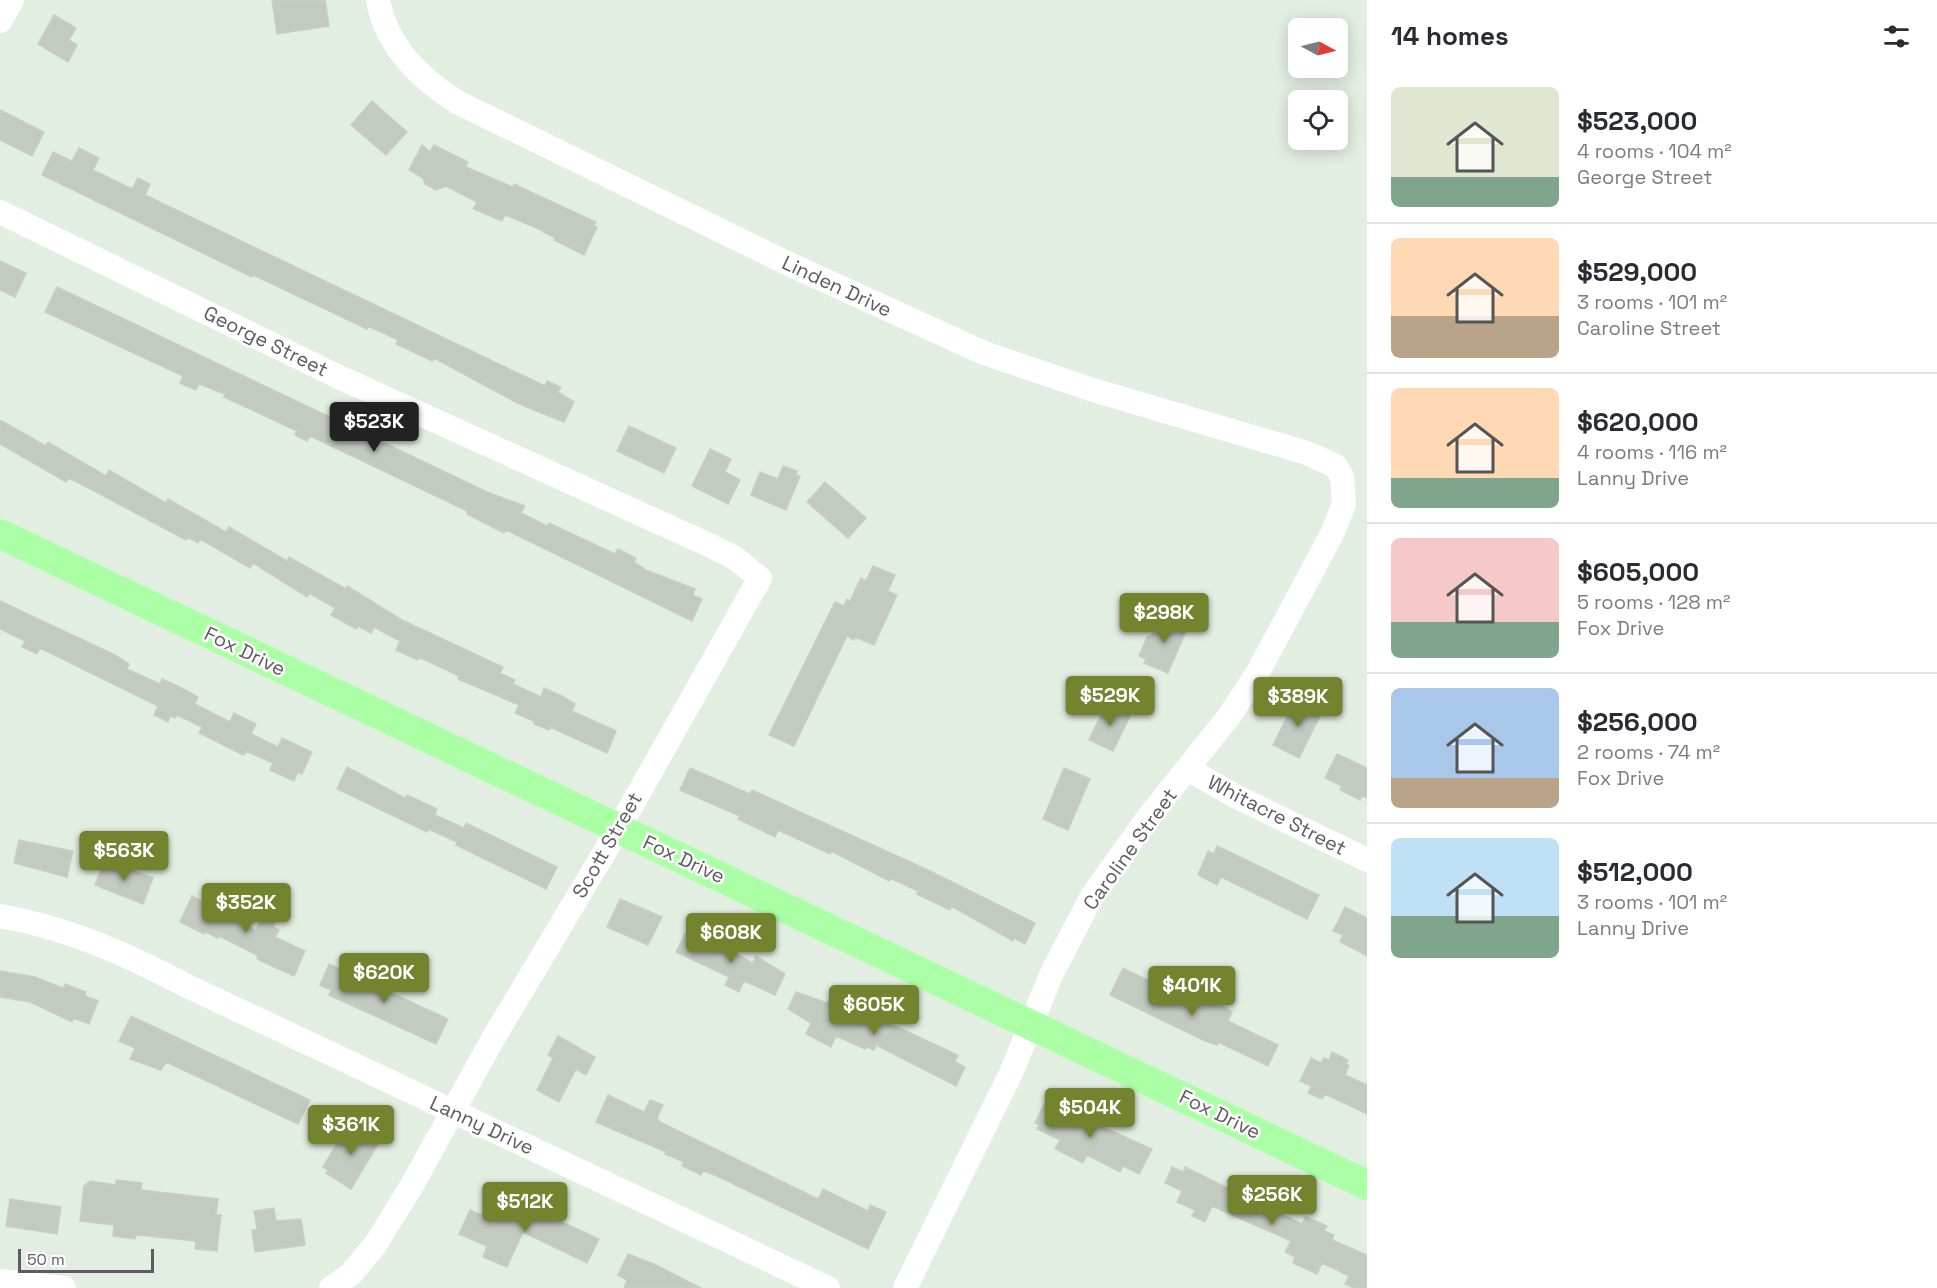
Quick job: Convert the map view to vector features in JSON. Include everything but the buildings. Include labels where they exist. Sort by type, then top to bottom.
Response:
[{"type":"main road","name":"Fox Drive","points":[[0,534],[1367,1185]]},
{"type":"street","points":[[0,21],[12,0]]},
{"type":"street","name":"Linden Drive","points":[[378,0],[389,33],[399,51],[422,76],[459,102],[791,265],[984,353],[1083,387],[1324,459],[1336,466],[1344,489]]},
{"type":"street","name":"George Street","points":[[0,212],[341,378],[709,545],[735,558],[760,578]]},
{"type":"street","name":"Caroline Street","points":[[905,1288],[1011,1073],[1052,973],[1092,896],[1147,819],[1230,715],[1258,672],[1332,534],[1344,504],[1344,489]]},
{"type":"street","name":"Scott Street","points":[[331,1288],[351,1274],[375,1245],[411,1187],[452,1111],[619,828],[760,578]]},
{"type":"street","name":"Whitacre Street","points":[[1188,769],[1235,796],[1367,860]]},
{"type":"street","name":"Lanny Drive","points":[[0,916],[59,930],[123,952],[184,984],[828,1288]]},
{"type":"street","points":[[0,1281],[64,1288]]}]
